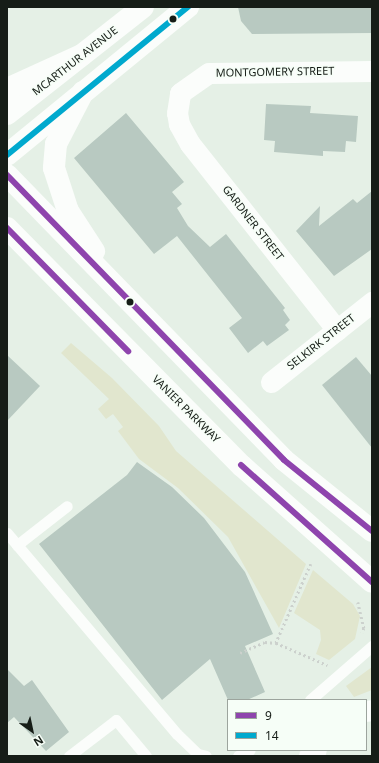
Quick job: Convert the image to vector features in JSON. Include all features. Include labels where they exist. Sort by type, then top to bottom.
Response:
[{"type":"main road","name":"MCARTHUR AVENUE","points":[[7,114],[143,7]]},
{"type":"main road","points":[[7,155],[188,7]]},
{"type":"main road","points":[[7,89],[82,55]]},
{"type":"main road","points":[[83,92],[56,144],[56,180],[68,211],[125,299]]},
{"type":"main road","points":[[7,175],[125,299],[284,460],[372,531]]},
{"type":"main road","name":"VANIER PARKWAY","points":[[7,228],[248,472],[372,582]]},
{"type":"main road","points":[[7,250],[33,256]]},
{"type":"street","name":"MONTGOMERY STREET","points":[[177,113],[180,92],[209,73],[372,71]]},
{"type":"street","name":"GARDNER STREET","points":[[177,113],[179,124],[190,144],[337,330]]},
{"type":"street","name":"SELKIRK STREET","points":[[271,382],[337,330],[370,307]]},
{"type":"lane","points":[[17,545],[67,506]]},
{"type":"lane","points":[[7,533],[177,734],[198,754],[206,756]]},
{"type":"lane","points":[[311,699],[372,646]]},
{"type":"lane","points":[[69,756],[116,720],[146,756]]},
{"type":"lane","points":[[238,756],[248,751]]},
{"type":"path","points":[[276,643],[311,564]]},
{"type":"path","points":[[358,602],[364,628],[358,641]]},
{"type":"path","points":[[240,653],[265,642],[276,643],[329,666],[336,662]]},
{"type":"green space","points":[[71,343],[112,378],[159,426],[176,451],[306,564],[279,628],[228,537],[178,488],[139,459],[118,431],[123,427],[113,414],[106,419],[98,409],[109,399],[61,353]]},
{"type":"green space","points":[[313,570],[353,604],[360,616],[355,639],[329,660],[316,654],[321,640],[320,630],[294,613]]},
{"type":"green space","points":[[372,667],[372,690],[354,697],[346,686]]},
{"type":"building","points":[[238,7],[372,7],[372,33],[252,34],[241,21]]},
{"type":"building","points":[[266,104],[311,106],[310,113],[358,116],[356,142],[346,141],[345,152],[323,151],[323,156],[274,152],[275,141],[264,140]]},
{"type":"building","points":[[126,113],[184,182],[172,192],[182,204],[177,208],[188,226],[210,247],[226,234],[285,308],[283,310],[290,320],[285,325],[289,330],[267,346],[263,341],[248,353],[229,328],[242,318],[177,236],[154,254],[74,158]]},
{"type":"building","points":[[372,191],[372,249],[334,276],[296,231],[320,206],[319,226],[353,199],[357,203]]},
{"type":"building","points":[[7,355],[40,386],[7,421]]},
{"type":"building","points":[[356,357],[372,376],[372,448],[322,385]]},
{"type":"building","points":[[137,462],[172,487],[204,518],[245,572],[273,634],[245,646],[265,692],[249,699],[228,699],[210,659],[162,700],[39,544],[127,475]]},
{"type":"building","points":[[7,669],[24,686],[32,680],[69,732],[46,751],[14,717],[7,723]]},
{"type":"transit line","name":"14","points":[[7,155],[188,7]]},
{"type":"transit line","name":"9","points":[[7,175],[284,460],[372,531]]},
{"type":"transit line","name":"9","points":[[7,228],[128,351]]},
{"type":"transit line","name":"9","points":[[241,465],[372,582]]}]
